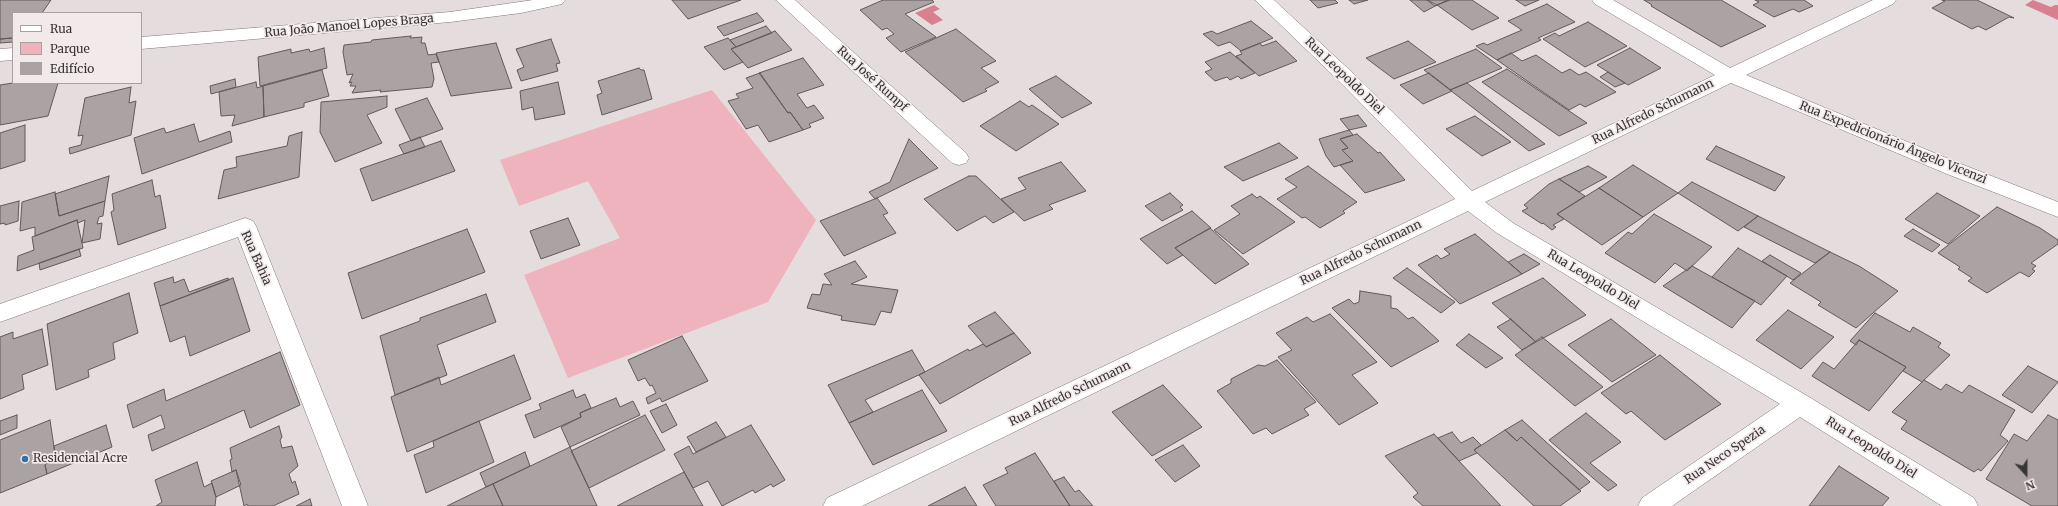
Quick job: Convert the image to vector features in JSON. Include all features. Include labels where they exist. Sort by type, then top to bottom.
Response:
[{"type":"street","name":"Rua João Manoel Lopes Braga","points":[[142,43],[450,17],[521,8],[556,0]]},
{"type":"street","name":"Rua José Rumpf","points":[[785,0],[959,158]]},
{"type":"street","name":"Rua Leopoldo Diel","points":[[1264,0],[1349,80],[1469,201],[1505,228],[1800,404],[1965,506]]},
{"type":"street","name":"Rua Expedicionário Ângelo Vicenzi","points":[[1601,0],[1694,56],[1730,75],[1954,169],[2058,210]]},
{"type":"street","name":"Rua Alfredo Schumann","points":[[836,506],[1887,0]]},
{"type":"street","points":[[0,55],[12,54]]},
{"type":"street","name":"Rua Bahia","points":[[0,313],[245,226],[355,506]]},
{"type":"street","name":"Rua Neco Spezia","points":[[1651,506],[1800,404]]},
{"type":"green space","points":[[712,90],[816,220],[768,302],[568,378],[524,275],[620,238],[588,181],[519,206],[500,160]]},
{"type":"shaded area","points":[[2033,0],[2051,7],[2058,5],[2058,20],[2025,5]]},
{"type":"shaded area","points":[[934,5],[940,9],[933,12],[943,20],[932,25],[915,13]]},
{"type":"building","points":[[0,0],[51,0],[43,12],[12,12],[12,38],[0,39]]},
{"type":"building","points":[[672,0],[741,0],[688,19]]},
{"type":"building","points":[[883,0],[932,0],[934,2],[905,14],[936,37],[901,52],[886,38],[894,34],[887,28],[882,30],[860,10]]},
{"type":"building","points":[[1310,0],[1335,0],[1338,3],[1318,8]]},
{"type":"building","points":[[1349,0],[1368,0],[1354,4]]},
{"type":"building","points":[[1410,0],[1427,0],[1437,5],[1424,12]]},
{"type":"building","points":[[1427,0],[1448,0],[1435,6]]},
{"type":"building","points":[[1450,0],[1472,0],[1499,18],[1472,30],[1437,5]]},
{"type":"building","points":[[1516,0],[1539,0],[1525,6]]},
{"type":"building","points":[[1644,0],[1721,0],[1766,26],[1721,47],[1651,6],[1652,5]]},
{"type":"building","points":[[1755,0],[1804,0],[1813,6],[1799,12],[1793,9],[1774,17],[1753,5],[1759,2]]},
{"type":"building","points":[[1942,0],[1977,0],[2014,18],[2009,17],[1986,30],[1978,26],[1972,29],[1932,8],[1945,1]]},
{"type":"building","points":[[1547,4],[1575,22],[1538,38],[1541,40],[1497,60],[1476,46],[1484,43],[1487,45],[1522,30],[1508,21]]},
{"type":"building","points":[[757,13],[764,21],[724,36],[717,27]]},
{"type":"building","points":[[1251,21],[1273,38],[1241,51],[1230,42],[1218,46],[1203,34],[1212,31],[1217,34]]},
{"type":"building","points":[[1588,22],[1627,46],[1585,67],[1543,39],[1555,33],[1559,36]]},
{"type":"building","points":[[766,26],[772,33],[736,47],[730,40]]},
{"type":"building","points":[[956,29],[996,61],[981,68],[999,82],[985,89],[987,91],[963,102],[905,52]]},
{"type":"building","points":[[775,31],[792,50],[748,68],[731,49]]},
{"type":"building","points":[[411,36],[410,38],[422,37],[421,43],[425,43],[428,55],[436,54],[439,62],[431,63],[434,79],[432,87],[352,93],[356,86],[350,86],[352,82],[349,83],[353,74],[347,75],[343,52],[344,45],[371,42],[372,40]]},
{"type":"building","points":[[12,38],[12,42],[0,43],[0,39]]},
{"type":"building","points":[[728,38],[736,47],[731,49],[743,62],[724,70],[704,47]]},
{"type":"building","points":[[551,39],[560,63],[556,64],[558,71],[521,81],[517,70],[524,67],[516,49]]},
{"type":"building","points":[[1276,41],[1297,61],[1259,76],[1236,56],[1242,54],[1240,51],[1260,43],[1262,46]]},
{"type":"building","points":[[1408,41],[1436,62],[1394,79],[1366,58]]},
{"type":"building","points":[[496,43],[512,88],[451,96],[436,53]]},
{"type":"building","points":[[324,48],[327,68],[260,86],[258,57],[291,49],[291,53],[309,49],[310,52]]},
{"type":"building","points":[[1630,48],[1661,68],[1628,85],[1597,65]]},
{"type":"building","points":[[1476,49],[1502,68],[1450,90],[1424,70]]},
{"type":"building","points":[[1230,52],[1255,73],[1241,79],[1238,76],[1230,80],[1227,77],[1215,81],[1205,72],[1212,69],[1205,62]]},
{"type":"building","points":[[1511,53],[1522,61],[1536,55],[1562,73],[1570,69],[1579,75],[1586,72],[1616,92],[1585,107],[1580,104],[1569,110],[1497,60]]},
{"type":"building","points":[[803,58],[824,85],[797,94],[807,108],[814,105],[824,118],[809,124],[811,127],[803,130],[790,112],[788,113],[759,73]]},
{"type":"building","points":[[639,68],[644,70],[652,99],[602,115],[597,95],[602,93],[598,81]]},
{"type":"building","points":[[1507,69],[1587,123],[1559,136],[1482,82]]},
{"type":"building","points":[[322,70],[329,96],[304,103],[304,107],[264,117],[263,86]]},
{"type":"building","points":[[1608,72],[1625,83],[1615,87],[1600,77]]},
{"type":"building","points":[[760,73],[788,113],[790,112],[803,130],[769,142],[758,125],[746,129],[728,101],[739,98],[736,94],[753,88],[746,78]]},
{"type":"building","points":[[1429,73],[1452,91],[1423,104],[1400,85]]},
{"type":"building","points":[[1056,76],[1092,103],[1062,118],[1029,89]]},
{"type":"building","points":[[235,79],[236,87],[211,94],[210,86]]},
{"type":"building","points":[[256,82],[257,88],[263,86],[264,117],[232,126],[235,115],[221,116],[219,92]]},
{"type":"building","points":[[558,82],[565,114],[535,120],[533,107],[522,110],[520,91]]},
{"type":"building","points":[[12,83],[58,84],[48,116],[0,125],[0,85]]},
{"type":"building","points":[[1467,83],[1545,144],[1529,151],[1450,90]]},
{"type":"building","points":[[131,87],[129,103],[136,101],[131,135],[70,154],[69,148],[81,145],[83,135],[78,136],[85,98]]},
{"type":"building","points":[[387,96],[387,107],[367,115],[382,143],[335,162],[320,132],[321,102]]},
{"type":"building","points":[[427,98],[443,129],[411,141],[395,109]]},
{"type":"building","points":[[1020,101],[1029,107],[1032,105],[1059,124],[1016,151],[980,126]]},
{"type":"building","points":[[1358,115],[1367,126],[1349,130],[1340,119]]},
{"type":"building","points":[[1475,116],[1511,142],[1482,156],[1446,129]]},
{"type":"building","points":[[194,124],[199,142],[230,131],[232,142],[142,174],[134,138],[164,128],[166,133]]},
{"type":"building","points":[[25,125],[25,161],[0,169],[0,133]]},
{"type":"building","points":[[1349,130],[1353,135],[1340,139],[1348,148],[1342,150],[1353,161],[1334,167],[1326,156],[1319,139]]},
{"type":"building","points":[[302,132],[299,177],[218,199],[224,170],[237,167],[236,157],[287,146],[289,136]]},
{"type":"building","points":[[1357,134],[1378,153],[1380,152],[1405,180],[1365,193],[1340,165],[1353,161],[1342,150],[1348,148],[1340,139]]},
{"type":"building","points":[[420,137],[425,147],[404,154],[399,145]]},
{"type":"building","points":[[909,139],[938,168],[875,199],[869,192],[890,182]]},
{"type":"building","points":[[441,141],[455,171],[372,201],[360,169]]},
{"type":"building","points":[[1279,143],[1298,158],[1243,181],[1224,167]]},
{"type":"building","points":[[1716,146],[1785,177],[1775,191],[1706,159]]},
{"type":"building","points":[[1061,162],[1086,191],[1049,205],[1053,209],[1024,221],[1001,199],[1026,189],[1018,178]]},
{"type":"building","points":[[1633,165],[1678,193],[1643,217],[1599,188]]},
{"type":"building","points":[[1308,166],[1357,202],[1343,211],[1345,213],[1320,228],[1305,217],[1302,218],[1277,199],[1297,187],[1285,179]]},
{"type":"building","points":[[1588,166],[1607,177],[1579,192],[1559,179]]},
{"type":"building","points":[[109,176],[105,201],[59,216],[55,194]]},
{"type":"building","points":[[969,176],[976,176],[1014,212],[993,223],[985,216],[957,231],[924,199]]},
{"type":"building","points":[[1559,179],[1585,196],[1557,214],[1564,219],[1553,225],[1556,227],[1552,230],[1522,211],[1528,208],[1524,205],[1549,184]]},
{"type":"building","points":[[152,180],[155,197],[160,195],[166,228],[118,245],[111,212],[114,210],[112,194]]},
{"type":"building","points":[[1692,182],[1758,216],[1738,231],[1678,193]]},
{"type":"building","points":[[1599,188],[1643,217],[1602,245],[1557,214]]},
{"type":"building","points":[[55,192],[59,216],[105,201],[103,216],[99,217],[97,224],[102,223],[100,239],[82,243],[85,220],[78,223],[77,220],[35,236],[35,227],[20,231],[22,202]]},
{"type":"building","points":[[1170,193],[1183,205],[1180,207],[1183,210],[1162,221],[1145,206]]},
{"type":"building","points":[[1937,193],[1980,216],[1948,244],[1905,219]]},
{"type":"building","points":[[1252,194],[1257,198],[1260,196],[1295,222],[1243,254],[1214,230],[1240,214],[1231,206]]},
{"type":"building","points":[[877,198],[888,213],[883,215],[896,233],[844,256],[820,221]]},
{"type":"building","points":[[19,201],[18,221],[5,225],[5,223],[0,224],[0,206]]},
{"type":"building","points":[[1997,207],[2040,228],[2058,240],[2058,244],[2031,263],[2036,266],[2032,269],[2035,271],[2029,277],[2020,272],[1987,293],[1968,281],[1972,278],[1958,269],[1960,267],[1938,253]]},
{"type":"building","points":[[1192,211],[1211,228],[1175,248],[1183,255],[1167,264],[1140,239]]},
{"type":"building","points":[[1654,214],[1712,247],[1687,271],[1675,263],[1655,283],[1605,253],[1628,232],[1632,234]]},
{"type":"building","points":[[1758,216],[1830,252],[1815,263],[1744,227]]},
{"type":"building","points":[[568,218],[580,245],[541,259],[530,231]]},
{"type":"building","points":[[77,220],[83,248],[17,271],[18,256],[34,250],[32,237]]},
{"type":"building","points":[[1210,228],[1249,264],[1215,284],[1175,248]]},
{"type":"building","points":[[467,229],[485,272],[362,319],[348,273]]},
{"type":"building","points":[[1913,229],[1940,245],[1932,252],[1904,236]]},
{"type":"building","points":[[1475,234],[1522,274],[1460,304],[1418,265],[1437,255],[1441,259],[1450,254],[1444,249]]},
{"type":"building","points":[[1738,248],[1787,276],[1761,305],[1712,277]]},
{"type":"building","points":[[79,249],[81,256],[40,270],[39,263]]},
{"type":"building","points":[[1830,252],[1859,266],[1898,291],[1856,328],[1818,305],[1821,302],[1790,283]]},
{"type":"building","points":[[1524,254],[1540,264],[1522,274],[1508,262]]},
{"type":"building","points":[[1770,255],[1801,273],[1793,280],[1762,261]]},
{"type":"building","points":[[855,261],[867,277],[851,284],[898,290],[891,313],[881,311],[875,325],[841,320],[842,316],[807,308],[812,294],[820,295],[823,284],[832,285],[824,274]]},
{"type":"building","points":[[1692,266],[1755,301],[1732,328],[1663,286]]},
{"type":"building","points":[[1407,268],[1455,302],[1441,313],[1393,278]]},
{"type":"building","points":[[173,277],[174,283],[184,279],[189,292],[228,278],[229,280],[160,306],[154,283]]},
{"type":"building","points":[[233,278],[250,331],[190,356],[185,336],[170,342],[160,306]]},
{"type":"building","points":[[1543,278],[1586,315],[1536,342],[1492,303]]},
{"type":"building","points":[[1360,291],[1391,296],[1391,308],[1397,309],[1408,319],[1413,317],[1439,341],[1391,367],[1332,308],[1349,299],[1354,304],[1359,302]]},
{"type":"building","points":[[129,293],[138,333],[113,343],[115,359],[88,370],[89,377],[56,390],[47,324]]},
{"type":"building","points":[[486,294],[496,322],[437,345],[447,375],[395,395],[380,336],[420,321],[420,318]]},
{"type":"building","points":[[1788,310],[1834,337],[1801,369],[1756,340]]},
{"type":"building","points":[[995,312],[1014,333],[986,347],[968,326]]},
{"type":"building","points":[[1875,313],[1910,332],[1913,327],[1941,343],[1938,347],[1950,355],[1922,382],[1903,371],[1906,367],[1859,340],[1856,345],[1850,341]]},
{"type":"building","points":[[1330,314],[1377,362],[1352,375],[1378,403],[1339,425],[1278,357],[1292,350],[1276,333],[1307,317],[1313,322]]},
{"type":"building","points":[[1511,319],[1536,342],[1522,350],[1497,327]]},
{"type":"building","points":[[1611,319],[1656,355],[1612,382],[1568,345]]},
{"type":"building","points":[[42,329],[48,365],[22,375],[24,389],[0,399],[0,337],[13,332],[13,339]]},
{"type":"building","points":[[1014,333],[1031,353],[940,404],[919,375],[968,349],[969,351],[983,344],[986,347]]},
{"type":"building","points":[[1469,334],[1503,358],[1486,368],[1456,345]]},
{"type":"building","points":[[682,336],[708,381],[662,402],[660,398],[648,404],[646,398],[656,393],[652,385],[650,386],[645,378],[638,381],[628,360]]},
{"type":"building","points":[[1542,337],[1603,387],[1575,406],[1515,355]]},
{"type":"building","points":[[1859,340],[1906,367],[1869,411],[1812,376],[1823,362],[1834,369]]},
{"type":"building","points":[[912,350],[925,372],[865,400],[873,412],[849,423],[828,385]]},
{"type":"building","points":[[280,352],[300,405],[250,428],[244,410],[152,451],[148,435],[165,428],[161,415],[133,428],[127,405],[164,389],[166,401]]},
{"type":"building","points":[[514,355],[531,399],[407,452],[391,397],[439,377],[441,385]]},
{"type":"building","points":[[1660,355],[1721,404],[1665,440],[1631,411],[1626,414],[1601,393]]},
{"type":"building","points":[[1277,360],[1316,402],[1304,409],[1309,415],[1272,434],[1266,428],[1253,434],[1217,391],[1231,383],[1231,379],[1258,365],[1265,366]]},
{"type":"building","points":[[2028,366],[2058,382],[2032,413],[2002,395]]},
{"type":"building","points":[[1924,380],[1941,390],[1946,384],[1962,393],[1969,385],[2015,410],[2000,435],[2008,441],[1981,471],[1978,469],[1974,472],[1901,429],[1907,421],[1892,412]]},
{"type":"building","points":[[1163,385],[1202,427],[1152,456],[1112,412]]},
{"type":"building","points":[[573,390],[576,398],[585,394],[591,408],[580,413],[581,417],[534,438],[525,415],[541,409],[539,404]]},
{"type":"building","points":[[922,390],[947,431],[873,465],[849,423]]},
{"type":"building","points":[[616,398],[620,407],[633,401],[640,415],[570,447],[561,427],[581,417],[580,413]]},
{"type":"building","points":[[666,404],[677,425],[662,433],[650,411]]},
{"type":"building","points":[[1586,413],[1621,442],[1590,463],[1617,485],[1608,491],[1549,440]]},
{"type":"building","points":[[17,415],[17,428],[0,435],[0,421]]},
{"type":"building","points":[[645,415],[665,450],[589,488],[571,451]]},
{"type":"building","points":[[2048,415],[2058,420],[2058,506],[2032,506],[1986,479],[2014,434],[2027,441]]},
{"type":"building","name":"Residencial Acre","points":[[50,420],[55,454],[45,465],[47,474],[0,493],[0,440]]},
{"type":"building","points":[[1522,420],[1590,482],[1579,490],[1521,437],[1517,441],[1505,430]]},
{"type":"building","points":[[479,421],[494,462],[426,493],[414,455],[434,447],[433,441]]},
{"type":"building","points":[[716,422],[726,437],[696,452],[687,437]]},
{"type":"building","points":[[106,425],[112,447],[47,474],[45,465],[55,454],[54,446]]},
{"type":"building","points":[[751,425],[785,480],[773,487],[771,484],[755,493],[753,490],[722,506],[708,481],[693,488],[674,454],[689,446],[693,454]]},
{"type":"building","points":[[279,426],[282,437],[280,440],[282,448],[292,446],[298,466],[289,474],[292,483],[295,481],[299,494],[273,506],[248,506],[247,504],[244,506],[236,470],[232,472],[230,448]]},
{"type":"building","points":[[1505,430],[1517,441],[1521,437],[1581,491],[1560,506],[1534,506],[1474,450]]},
{"type":"building","points":[[1452,432],[1461,443],[1473,437],[1481,445],[1474,450],[1477,453],[1459,461],[1438,438]]},
{"type":"building","points":[[1434,434],[1501,506],[1423,506],[1413,497],[1418,493],[1385,456]]},
{"type":"building","points":[[1183,445],[1200,466],[1175,482],[1155,460]]},
{"type":"building","points":[[570,447],[597,506],[503,506],[493,484]]},
{"type":"building","points":[[525,452],[530,466],[486,487],[480,473]]},
{"type":"building","points":[[1035,453],[1070,506],[996,506],[983,485],[1008,473],[1005,468]]},
{"type":"building","points":[[197,462],[204,487],[212,483],[216,497],[215,506],[156,506],[162,502],[155,480]]},
{"type":"building","points":[[1839,466],[1889,498],[1882,506],[1809,506]]},
{"type":"building","points":[[236,470],[241,485],[216,497],[211,481]]},
{"type":"building","points":[[684,472],[703,506],[617,506]]},
{"type":"building","points":[[1064,477],[1075,492],[1079,490],[1093,506],[1070,506],[1054,481]]},
{"type":"building","points":[[493,484],[503,506],[447,506],[486,487]]},
{"type":"building","points":[[965,487],[977,506],[928,506]]},
{"type":"building","points":[[310,499],[312,506],[296,506]]},
{"type":"place","name":"Residencial Acre","points":[[25,459]]}]
